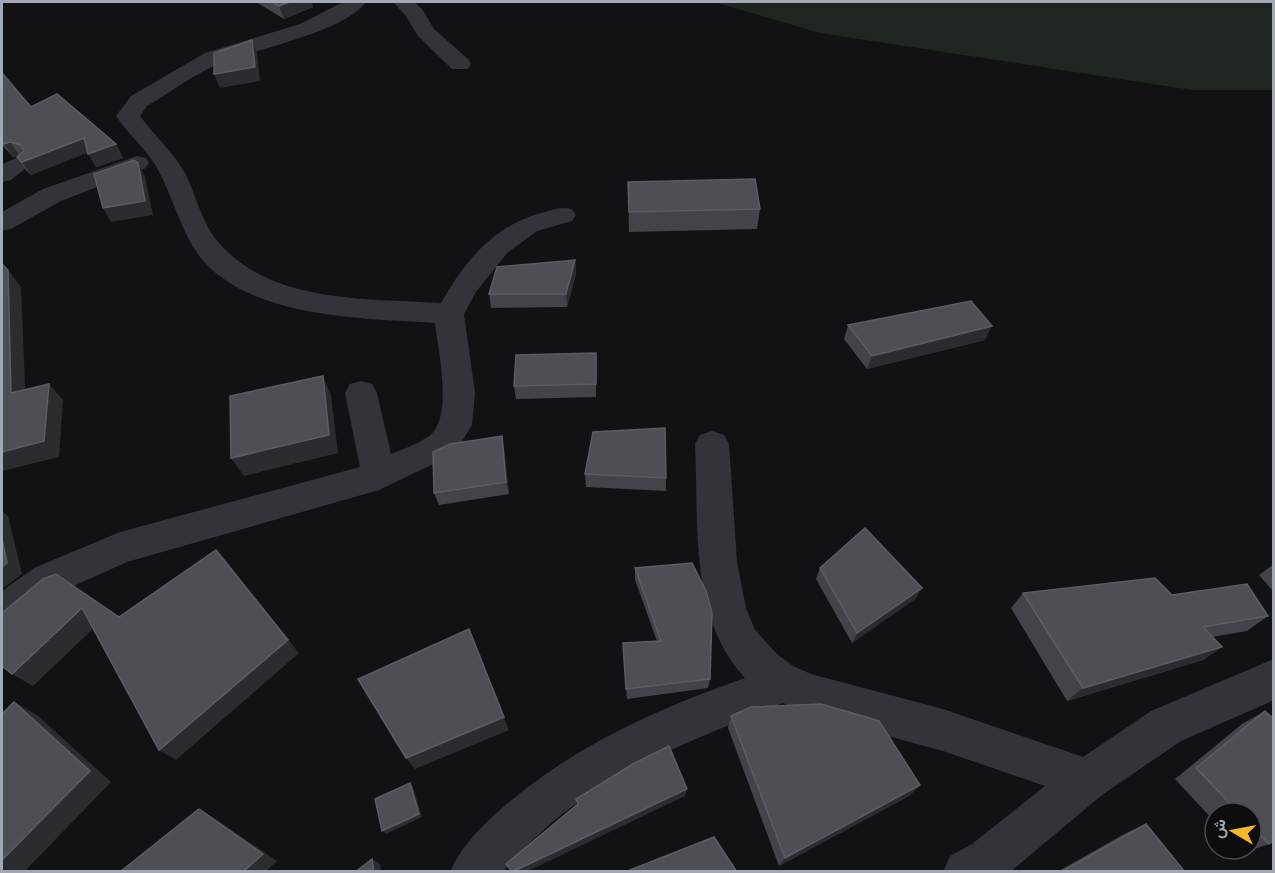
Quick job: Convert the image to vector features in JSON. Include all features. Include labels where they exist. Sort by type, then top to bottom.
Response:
[{"type":"street","points":[[356,2],[332,17],[307,28],[213,58],[139,101],[128,116],[160,155],[208,248],[237,275],[273,291],[332,304],[448,314]]},
{"type":"street","points":[[404,2],[415,13],[426,32],[460,64]]},
{"type":"street","points":[[2,223],[52,195],[160,155]]},
{"type":"street","points":[[2,613],[47,580],[120,548],[379,476],[442,445],[456,425],[459,393],[448,314],[465,286],[497,247],[528,225],[562,215]]},
{"type":"street","points":[[361,393],[379,476]]},
{"type":"street","points":[[712,444],[726,605],[734,631],[754,658],[783,683],[822,698],[895,716],[1017,754],[1087,780]]},
{"type":"street","points":[[966,872],[988,860],[1087,780],[1166,726],[1274,679]]},
{"type":"street","points":[[473,872],[531,810],[583,773],[651,735],[783,683]]},
{"type":"shaded area","points":[[714,2],[1273,2],[1273,90],[1192,90],[820,33]]},
{"type":"building","points":[[272,2],[290,2],[279,6]]},
{"type":"building","points":[[252,40],[255,67],[214,74],[214,53]]},
{"type":"building","points":[[2,73],[31,107],[57,94],[116,144],[88,154],[84,138],[22,162],[17,157],[24,151],[21,145],[10,142],[4,144],[2,141]]},
{"type":"building","points":[[134,160],[138,163],[145,201],[103,208],[94,174]]},
{"type":"building","points":[[755,179],[760,209],[629,212],[628,182]]},
{"type":"building","points":[[575,260],[566,294],[489,294],[497,267]]},
{"type":"building","points":[[2,264],[8,270],[11,393],[49,384],[44,441],[2,452]]},
{"type":"building","points":[[971,301],[992,326],[872,356],[848,325]]},
{"type":"building","points":[[596,353],[596,384],[514,386],[516,355]]},
{"type":"building","points":[[323,376],[329,435],[231,458],[230,396]]},
{"type":"building","points":[[665,428],[666,478],[585,474],[593,432]]},
{"type":"building","points":[[502,436],[506,482],[434,493],[433,452],[450,444]]},
{"type":"building","points":[[865,528],[922,588],[857,633],[820,568]]},
{"type":"building","points":[[2,539],[7,563],[2,567]]},
{"type":"building","points":[[216,550],[288,640],[159,750],[82,608],[12,674],[2,666],[2,613],[43,579],[56,574],[119,617]]},
{"type":"building","points":[[692,563],[706,591],[712,613],[710,679],[626,689],[623,643],[661,641],[635,568]]},
{"type":"building","points":[[1155,578],[1172,595],[1247,584],[1268,616],[1203,627],[1222,647],[1083,688],[1023,593]]},
{"type":"building","points":[[469,629],[504,717],[406,758],[358,679]]},
{"type":"building","points":[[14,702],[90,771],[2,860],[2,714]]},
{"type":"building","points":[[821,704],[879,721],[920,785],[785,858],[731,716],[751,707]]},
{"type":"building","points":[[1265,711],[1274,719],[1274,840],[1269,844],[1263,838],[1263,801],[1228,801],[1196,768]]},
{"type":"building","points":[[669,746],[687,789],[512,872],[506,864],[578,804],[576,799],[633,764]]},
{"type":"building","points":[[410,783],[419,814],[382,831],[375,799]]},
{"type":"building","points":[[199,809],[263,854],[243,872],[120,872]]},
{"type":"building","points":[[1146,824],[1185,872],[1061,872]]},
{"type":"building","points":[[714,837],[737,872],[625,872]]},
{"type":"building","points":[[372,859],[374,872],[355,872]]}]
